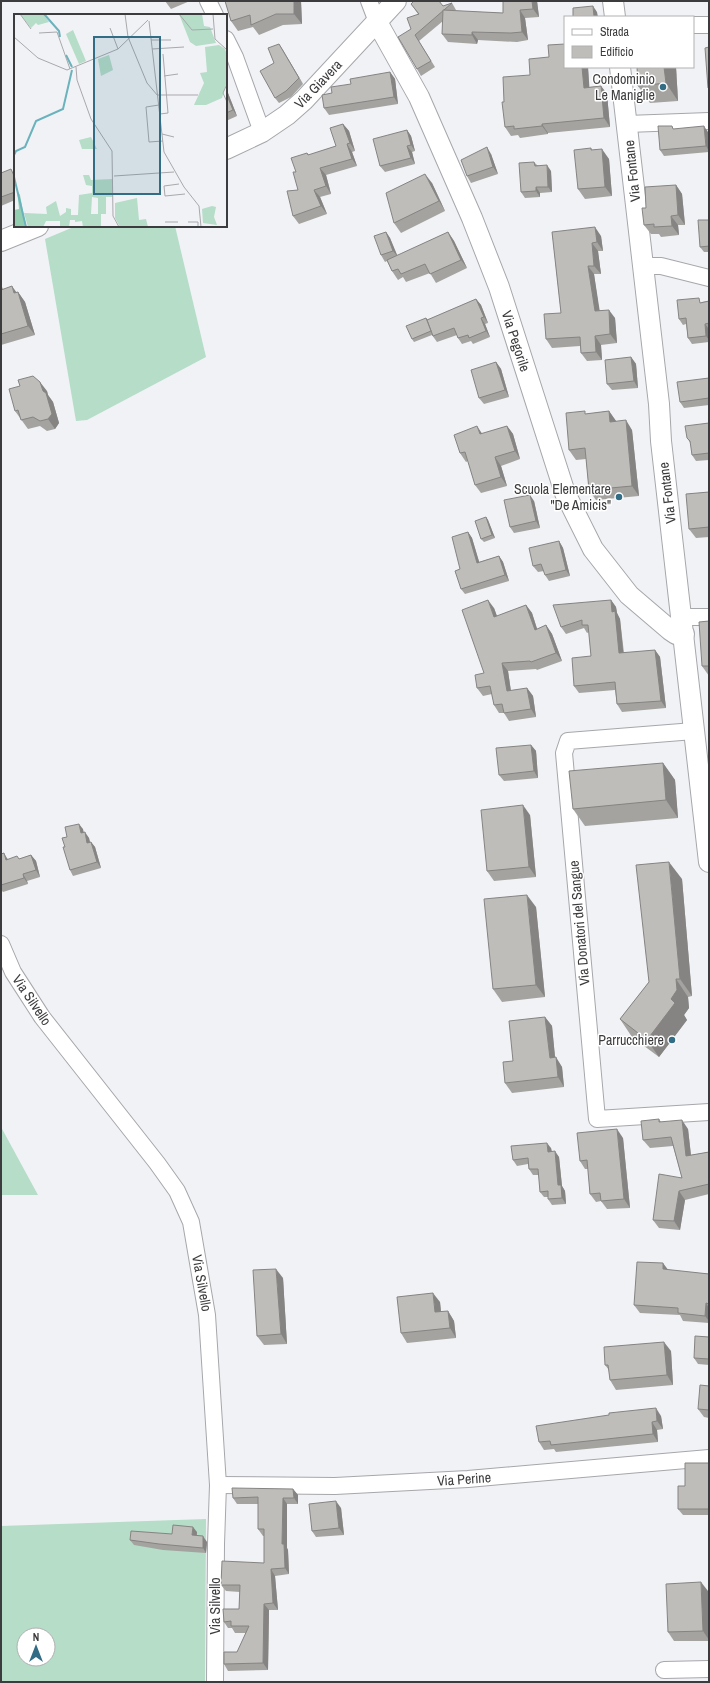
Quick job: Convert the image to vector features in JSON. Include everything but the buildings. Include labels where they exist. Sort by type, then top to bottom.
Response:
[{"type":"street","points":[[208,1],[214,14]]},
{"type":"street","points":[[369,1],[377,22]]},
{"type":"street","name":"Via Giavera","points":[[227,149],[262,132],[287,115],[304,100],[396,1]]},
{"type":"street","points":[[613,1],[614,16]]},
{"type":"street","name":"Via Pegorile","points":[[377,22],[419,97],[477,230],[499,287],[569,500],[593,549],[629,595],[676,634],[683,626]]},
{"type":"street","points":[[694,26],[709,25]]},
{"type":"street","points":[[227,41],[235,57],[262,132]]},
{"type":"street","name":"Via Fontane","points":[[620,68],[659,404],[660,441],[683,626],[694,731],[707,820],[709,862]]},
{"type":"street","name":"Via Fontane","points":[[627,124],[709,121]]},
{"type":"street","points":[[1,241],[36,227]]},
{"type":"street","points":[[643,266],[661,266],[709,278]]},
{"type":"street","points":[[683,626],[709,617]]},
{"type":"street","name":"Via Donatori del Sangue","points":[[694,731],[568,741],[564,753],[597,1118],[709,1112]]},
{"type":"street","name":"Via Silvello","points":[[1,944],[12,972],[42,1017],[157,1163],[177,1191],[191,1222],[207,1315],[218,1485],[215,1682]]},
{"type":"street","name":"Via Perine","points":[[218,1485],[335,1486],[460,1479],[709,1458]]},
{"type":"street","points":[[664,1670],[709,1668]]},
{"type":"green space","points":[[74,227],[175,227],[206,357],[87,420],[76,421],[45,239]]},
{"type":"green space","points":[[1,1127],[38,1195],[1,1195]]},
{"type":"green space","points":[[206,1519],[205,1682],[1,1682],[1,1526]]},
{"type":"place","name":"Condominio Le Maniglie","points":[[663,87]]},
{"type":"place","name":"Scuola Elementare \"De Amicis\"","points":[[619,497]]},
{"type":"place","name":"Parrucchiere","points":[[672,1040]]}]
